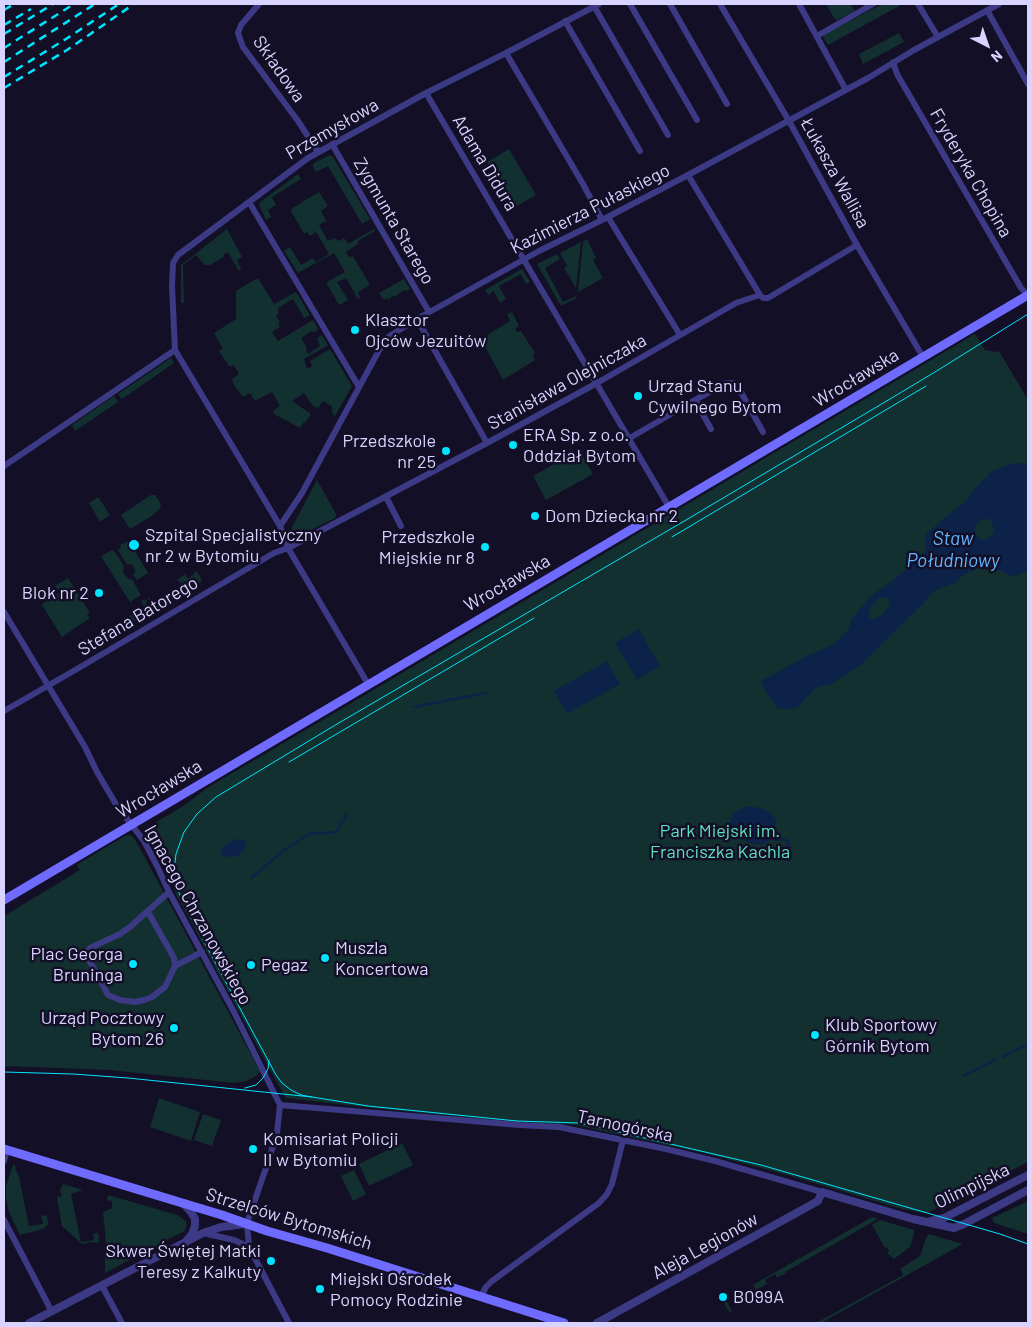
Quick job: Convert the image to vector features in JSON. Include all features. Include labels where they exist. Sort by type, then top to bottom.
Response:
[{"type":"main road","name":"Wrocławska","points":[[4,900],[1028,295]]},
{"type":"main road","name":"Strzelców Bytomskich","points":[[5,1149],[560,1322]]},
{"type":"street","name":"Składowa","points":[[259,4],[241,25],[238,33],[243,47],[318,152]]},
{"type":"street","points":[[630,4],[697,120]]},
{"type":"street","points":[[670,4],[727,104]]},
{"type":"street","name":"Łukasza Wallisa","points":[[720,4],[923,357]]},
{"type":"street","points":[[799,4],[846,90]]},
{"type":"street","points":[[817,36],[873,4]]},
{"type":"street","points":[[918,4],[938,37]]},
{"type":"street","name":"Kazimierza Pułaskiego","points":[[280,526],[302,493],[382,343],[388,337],[416,319],[524,259],[605,219],[789,121],[999,4]]},
{"type":"street","name":"Przemysłowa","points":[[175,350],[172,286],[173,264],[178,255],[318,152],[426,93],[597,5]]},
{"type":"street","points":[[597,5],[668,135]]},
{"type":"street","points":[[987,10],[1028,84]]},
{"type":"street","points":[[565,21],[640,151]]},
{"type":"street","points":[[506,53],[583,184],[680,336]]},
{"type":"street","name":"Fryderyka Chopina","points":[[893,62],[896,74],[1021,288],[1028,295]]},
{"type":"street","name":"Adama Didura","points":[[426,93],[669,507]]},
{"type":"street","name":"Zygmunta Starego","points":[[332,144],[429,312]]},
{"type":"street","points":[[688,175],[760,295]]},
{"type":"street","points":[[249,202],[359,387]]},
{"type":"street","name":"Stanisława Olejniczaka","points":[[288,548],[597,383],[736,302],[760,295],[763,298],[768,298],[857,245]]},
{"type":"street","points":[[416,319],[487,443]]},
{"type":"street","points":[[4,466],[175,350],[280,526],[288,548],[368,684]]},
{"type":"street","points":[[628,439],[726,383],[736,385],[763,432]]},
{"type":"street","points":[[694,400],[711,429]]},
{"type":"street","points":[[386,497],[401,526]]},
{"type":"street","name":"Stefana Batorego","points":[[4,711],[274,553],[288,548]]},
{"type":"street","name":"Ignacego Chrzanowskiego","points":[[4,612],[85,747],[117,806],[144,841],[169,892],[234,1012],[280,1105]]},
{"type":"street","points":[[148,912],[174,958],[175,966],[165,988],[152,997],[135,1002],[120,1000],[108,994],[86,954],[90,948],[120,934],[131,926],[169,892]]},
{"type":"street","points":[[175,966],[202,952]]},
{"type":"street","points":[[280,1105],[280,1118],[274,1141],[247,1223],[249,1247],[288,1323]]},
{"type":"street","name":"Tarnogórska","points":[[280,1105],[559,1127],[715,1161],[913,1219],[954,1228]]},
{"type":"street","points":[[481,1296],[492,1281],[607,1194],[612,1184],[623,1140]]},
{"type":"street","points":[[4,1161],[5,1149]]},
{"type":"street","name":"Olimpijska","points":[[929,1222],[944,1218],[1028,1175]]},
{"type":"street","name":"Olimpijska","points":[[954,1228],[1028,1190]]},
{"type":"street","name":"Aleja Legionów","points":[[597,1323],[607,1320],[818,1201],[822,1192]]},
{"type":"street","points":[[184,1204],[195,1219],[192,1234],[186,1242]]},
{"type":"street","points":[[4,1220],[52,1312]]},
{"type":"street","points":[[28,1323],[203,1233],[221,1227],[247,1223]]},
{"type":"street","points":[[203,1233],[234,1240],[249,1247]]},
{"type":"street","points":[[102,1286],[122,1323]]},
{"type":"green space","points":[[826,4],[851,4],[855,11],[837,20]]},
{"type":"green space","points":[[882,4],[903,4],[828,45],[823,37],[825,34]]},
{"type":"green space","points":[[899,33],[904,42],[863,64],[859,54]]},
{"type":"green space","points":[[509,149],[536,195],[513,208],[487,162]]},
{"type":"green space","points":[[330,155],[370,219],[362,224],[328,166],[316,172],[313,167],[314,163]]},
{"type":"green space","points":[[298,174],[301,179],[272,197],[276,205],[268,210],[271,217],[266,220],[259,203]]},
{"type":"green space","points":[[319,192],[328,206],[321,211],[326,221],[319,225],[328,241],[334,238],[339,241],[344,238],[348,244],[374,229],[375,231],[358,241],[358,244],[346,252],[349,257],[353,256],[370,285],[358,292],[360,297],[358,299],[346,278],[337,282],[348,300],[339,305],[327,284],[327,282],[345,272],[334,253],[298,273],[284,251],[290,247],[301,265],[313,258],[316,262],[329,254],[316,232],[310,236],[307,232],[304,234],[291,211],[291,209]]},
{"type":"green space","points":[[227,229],[242,257],[237,260],[241,269],[239,271],[228,252],[223,255],[224,257],[210,265],[205,265],[196,255],[183,265],[184,303],[181,303],[181,265]]},
{"type":"green space","points":[[587,239],[596,258],[593,260],[603,278],[578,292],[583,242]]},
{"type":"green space","points":[[581,242],[576,288],[564,268],[567,266],[560,253]]},
{"type":"green space","points":[[557,254],[560,259],[545,268],[563,302],[576,296],[577,298],[561,306],[537,264]]},
{"type":"green space","points":[[522,269],[530,282],[526,284],[521,274],[499,286],[506,299],[500,303],[494,291],[488,295],[485,290]]},
{"type":"green space","points":[[258,278],[274,304],[296,292],[310,315],[304,318],[293,299],[278,308],[279,313],[276,316],[280,322],[278,324],[280,327],[272,332],[278,341],[313,320],[318,329],[314,333],[312,331],[301,338],[308,354],[320,346],[317,338],[322,335],[328,345],[304,359],[307,369],[312,366],[310,361],[330,349],[352,386],[335,416],[333,415],[332,406],[323,401],[318,408],[312,405],[304,393],[292,401],[311,414],[300,428],[274,414],[273,411],[280,406],[272,392],[255,401],[250,393],[243,397],[234,385],[232,379],[239,374],[234,365],[230,367],[219,351],[223,349],[214,333],[236,319],[236,291]]},
{"type":"green space","points":[[404,279],[410,289],[388,300],[387,298],[384,300],[379,293]]},
{"type":"green space","points":[[512,312],[519,326],[515,329],[517,332],[521,331],[535,353],[533,356],[535,360],[503,380],[481,339],[510,321],[507,314]]},
{"type":"green space","name":"Park Miejski im. Franciszka Kachla","points":[[975,334],[985,350],[999,351],[1028,400],[1028,1162],[925,1213],[902,1209],[708,1154],[575,1125],[472,1118],[286,1098],[176,894],[165,866],[150,838],[150,827],[185,805],[207,788]]},
{"type":"green space","points":[[171,358],[174,363],[122,399],[118,394]]},
{"type":"green space","points":[[114,396],[118,402],[75,431],[72,425]]},
{"type":"green space","points":[[579,450],[593,474],[546,500],[533,476]]},
{"type":"green space","points":[[317,480],[336,514],[335,518],[295,538],[291,529]]},
{"type":"green space","points":[[151,495],[155,495],[161,504],[160,508],[152,516],[130,529],[121,515]]},
{"type":"green space","points":[[98,497],[110,515],[100,522],[89,503]]},
{"type":"green space","points":[[130,540],[133,542],[132,546],[148,573],[137,580],[133,575],[135,572],[134,567],[131,564],[127,565],[118,550],[121,548],[120,545]]},
{"type":"green space","points":[[112,550],[124,566],[123,573],[130,580],[132,579],[141,595],[130,602],[101,556]]},
{"type":"green space","points":[[194,570],[202,581],[123,629],[120,624],[117,624],[144,607],[141,601],[145,599],[147,606],[151,603],[148,597],[152,602],[182,585],[177,580],[185,574],[189,578],[195,573]]},
{"type":"green space","points":[[68,578],[90,613],[87,614],[90,618],[62,637],[42,605],[60,593],[55,586]]},
{"type":"green space","points":[[129,835],[136,841],[260,1071],[256,1076],[247,1081],[234,1083],[110,1070],[4,1066],[4,916],[80,870],[78,864]]},
{"type":"green space","points":[[159,1098],[200,1112],[191,1141],[150,1127]]},
{"type":"green space","points":[[203,1114],[221,1120],[212,1146],[194,1140]]},
{"type":"green space","points":[[402,1143],[413,1165],[369,1186],[359,1164]]},
{"type":"green space","points":[[13,1165],[15,1165],[19,1177],[29,1226],[43,1224],[41,1216],[47,1215],[48,1224],[43,1229],[20,1235],[12,1219],[8,1209],[6,1186]]},
{"type":"green space","points":[[354,1170],[366,1194],[353,1201],[341,1176]]},
{"type":"green space","points":[[63,1184],[83,1190],[71,1194],[81,1242],[94,1240],[93,1234],[98,1233],[99,1241],[97,1243],[82,1244],[62,1226],[57,1197],[62,1196],[60,1190]]},
{"type":"green space","points":[[108,1195],[177,1215],[186,1221],[186,1228],[184,1231],[105,1273],[106,1244],[103,1212],[112,1208],[112,1201],[107,1200]]},
{"type":"green space","points":[[1028,1201],[1028,1234],[994,1223],[992,1218]]},
{"type":"green space","points":[[872,1217],[878,1219],[777,1278],[775,1274],[765,1280],[767,1284],[756,1290],[753,1285],[745,1289]]},
{"type":"green space","points":[[880,1220],[914,1230],[910,1247],[894,1259],[887,1253],[889,1251],[887,1247],[885,1248],[872,1225]]},
{"type":"green space","points":[[929,1234],[963,1244],[821,1323],[816,1323],[903,1275],[900,1269],[920,1256]]},
{"type":"green space","points":[[726,1300],[732,1311],[730,1313],[723,1302]]},
{"type":"water","name":"Staw Południowy","points":[[1017,463],[1028,466],[1028,569],[1019,575],[1011,576],[984,562],[979,568],[965,574],[956,582],[930,594],[927,600],[862,664],[831,684],[816,688],[798,707],[778,709],[767,694],[761,681],[832,645],[848,631],[852,618],[872,595],[895,579],[925,552],[926,534],[963,504],[991,472]],"holes":[[[984,519],[991,521],[994,532],[991,536],[982,540],[977,537],[974,530],[975,526]],[[879,598],[887,598],[889,607],[877,618],[871,619],[869,617],[870,608]]]},
{"type":"water","points":[[639,629],[660,666],[637,680],[615,643]]},
{"type":"water","points":[[607,661],[620,684],[567,714],[554,691]]},
{"type":"water","points":[[748,806],[765,809],[776,819],[776,825],[772,832],[773,839],[759,845],[747,842],[737,836],[730,828],[732,815]]},
{"type":"water","points":[[235,839],[245,841],[246,848],[237,856],[225,858],[220,853],[223,847]]},
{"type":"waterway","points":[[414,707],[486,693]]},
{"type":"waterway","points":[[251,878],[286,849],[309,834],[336,832],[347,814]]},
{"type":"waterway","points":[[773,839],[787,840],[790,849],[790,860]]},
{"type":"waterway","points":[[1003,1057],[1028,1044]]},
{"type":"waterway","points":[[963,1076],[997,1059]]},
{"type":"tram line","points":[[312,1097],[301,1095],[291,1090],[276,1075],[177,889],[174,879],[176,854],[184,832],[197,814],[216,797],[337,724],[885,402],[1028,314]]},
{"type":"tram line","points":[[672,537],[926,386]]},
{"type":"tram line","points":[[289,762],[534,618]]},
{"type":"tram line","points":[[245,1088],[256,1085],[263,1078],[268,1069],[269,1060]]},
{"type":"tram line","points":[[4,1072],[128,1078],[517,1121],[580,1123],[761,1165],[1000,1234],[1028,1244]]},
{"type":"railway","points":[[4,10],[14,4]]},
{"type":"railway","points":[[4,34],[53,4]]},
{"type":"railway","points":[[4,48],[74,4]]},
{"type":"railway","points":[[4,62],[95,4]]},
{"type":"railway","points":[[4,77],[119,4]]},
{"type":"railway","points":[[4,88],[67,50],[134,4]]},
{"type":"railway","points":[[4,25],[31,9]]},
{"type":"place","name":"Klasztor Ojców Jezuitów","points":[[355,330]]},
{"type":"place","name":"Urząd Stanu Cywilnego Bytom","points":[[638,396]]},
{"type":"place","name":"ERA Sp. z o.o. Oddział Bytom","points":[[513,445]]},
{"type":"place","name":"Przedszkole nr 25","points":[[446,451]]},
{"type":"place","name":"Dom Dziecka nr 2","points":[[535,516]]},
{"type":"place","name":"Szpital Specjalistyczny nr 2 w Bytomiu","points":[[134,545]]},
{"type":"place","name":"Przedszkole Miejskie nr 8","points":[[485,547]]},
{"type":"place","name":"Blok nr 2","points":[[99,593]]},
{"type":"place","name":"Muszla Koncertowa","points":[[325,958]]},
{"type":"place","name":"Plac Georga Bruninga","points":[[133,964]]},
{"type":"place","name":"Pegaz","points":[[251,965]]},
{"type":"place","name":"Urząd Pocztowy Bytom 26","points":[[174,1028]]},
{"type":"place","name":"Klub Sportowy Górnik Bytom","points":[[815,1035]]},
{"type":"place","name":"Komisariat Policji II w Bytomiu","points":[[253,1149]]},
{"type":"place","name":"Skwer Świętej Matki Teresy z Kalkuty","points":[[271,1261]]},
{"type":"place","name":"Miejski Ośrodek Pomocy Rodzinie","points":[[320,1289]]},
{"type":"place","name":"B099A","points":[[723,1297]]}]
